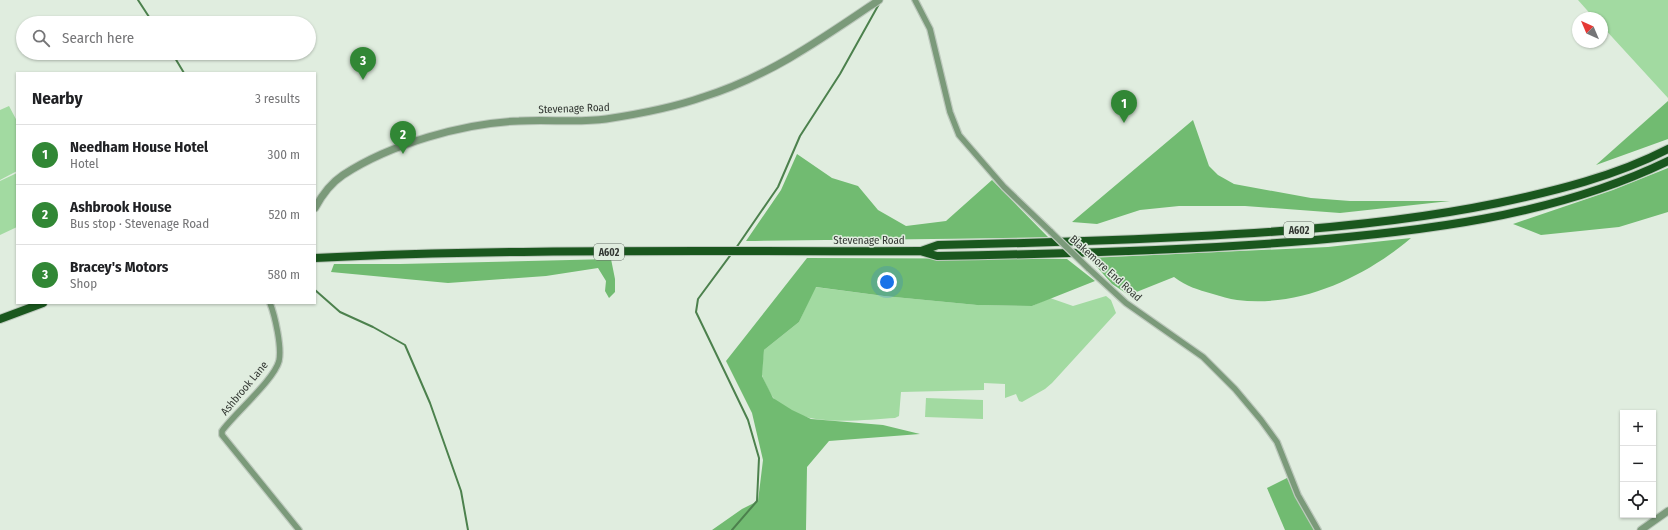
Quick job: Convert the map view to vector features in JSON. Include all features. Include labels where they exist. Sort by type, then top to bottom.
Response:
[{"type":"main road","name":"A602","points":[[920,251],[938,245],[1191,237],[1376,224],[1436,215],[1533,196],[1605,175],[1668,149]]},
{"type":"main road","name":"A602","points":[[920,251],[937,256],[1087,254],[1198,249],[1377,235],[1439,226],[1536,207],[1612,184],[1668,161]]},
{"type":"main road","name":"Stevenage Road","points":[[316,258],[500,253],[920,251]]},
{"type":"main road","points":[[0,318],[40,304]]},
{"type":"street","name":"Stevenage Road","points":[[316,206],[322,195],[343,175],[423,138],[488,124],[519,121],[605,119],[661,109],[703,97],[753,78],[792,58],[878,0]]},
{"type":"street","name":"Blakemore End Road","points":[[915,0],[930,29],[950,112],[959,135],[1004,187],[1126,303],[1203,357],[1235,389],[1277,442],[1298,495],[1318,530]]},
{"type":"street","name":"Ashbrook Lane","points":[[270,304],[276,320],[279,360],[274,372],[229,422],[222,431],[222,435],[300,530]]},
{"type":"street","points":[[1641,530],[1668,511]]},
{"type":"green space","points":[[1578,0],[1668,0],[1668,98],[1608,33],[1608,12],[1589,12]]},
{"type":"green space","points":[[1668,101],[1668,139],[1596,165]]},
{"type":"green space","points":[[9,106],[16,119],[16,172],[0,180],[0,110]]},
{"type":"green space","points":[[1193,120],[1209,166],[1218,175],[1234,184],[1311,198],[1350,201],[1450,201],[1340,213],[1245,206],[1179,206],[1140,210],[1097,224],[1072,222]]},
{"type":"green space","points":[[797,154],[832,178],[858,186],[878,210],[906,226],[946,221],[992,180],[1048,237],[746,241],[781,190]]},
{"type":"green space","points":[[1668,168],[1668,212],[1619,227],[1541,235],[1513,224],[1613,190]]},
{"type":"green space","points":[[16,173],[16,227],[0,235],[0,181]]},
{"type":"green space","points":[[1411,238],[1373,266],[1330,287],[1284,299],[1260,301],[1237,300],[1202,291],[1174,277],[1129,295],[1112,284],[1089,258],[1328,247]]},
{"type":"green space","points":[[807,258],[1067,259],[1095,281],[1032,306],[977,305],[884,296],[816,287],[799,322],[764,350],[762,376],[773,398],[792,410],[811,419],[883,425],[920,434],[829,441],[807,467],[806,530],[712,530],[742,509],[758,501],[763,460],[752,413],[726,361]]},
{"type":"green space","points":[[611,259],[615,279],[615,292],[609,298],[605,291],[606,281],[598,268],[546,276],[448,283],[331,272],[334,264]]},
{"type":"green space","points":[[815,287],[884,296],[977,305],[1032,306],[1050,298],[1073,306],[1106,296],[1111,300],[1116,313],[1052,383],[1045,389],[1022,402],[1019,401],[1016,394],[1005,398],[1005,384],[984,383],[984,390],[901,392],[899,416],[895,418],[843,421],[825,420],[807,417],[791,412],[778,402],[768,389],[762,375],[764,350],[799,322]]},
{"type":"green space","points":[[926,398],[983,400],[983,419],[925,417]]},
{"type":"green space","points":[[1287,478],[1314,530],[1285,530],[1267,488]]},
{"type":"waterway","points":[[138,0],[148,16]]},
{"type":"waterway","points":[[736,248],[778,187],[800,136],[840,74],[879,4]]},
{"type":"waterway","points":[[176,60],[183,72]]},
{"type":"waterway","points":[[732,253],[698,299],[696,312],[748,420],[759,458],[757,501],[732,530]]},
{"type":"waterway","points":[[316,291],[340,312],[373,327],[405,345],[430,403],[461,491],[468,530]]},
{"type":"place","name":"Bracey's Motors","points":[[363,80]]},
{"type":"place","name":"Needham House Hotel","points":[[1124,123]]},
{"type":"place","name":"Ashbrook House","points":[[403,154]]}]
